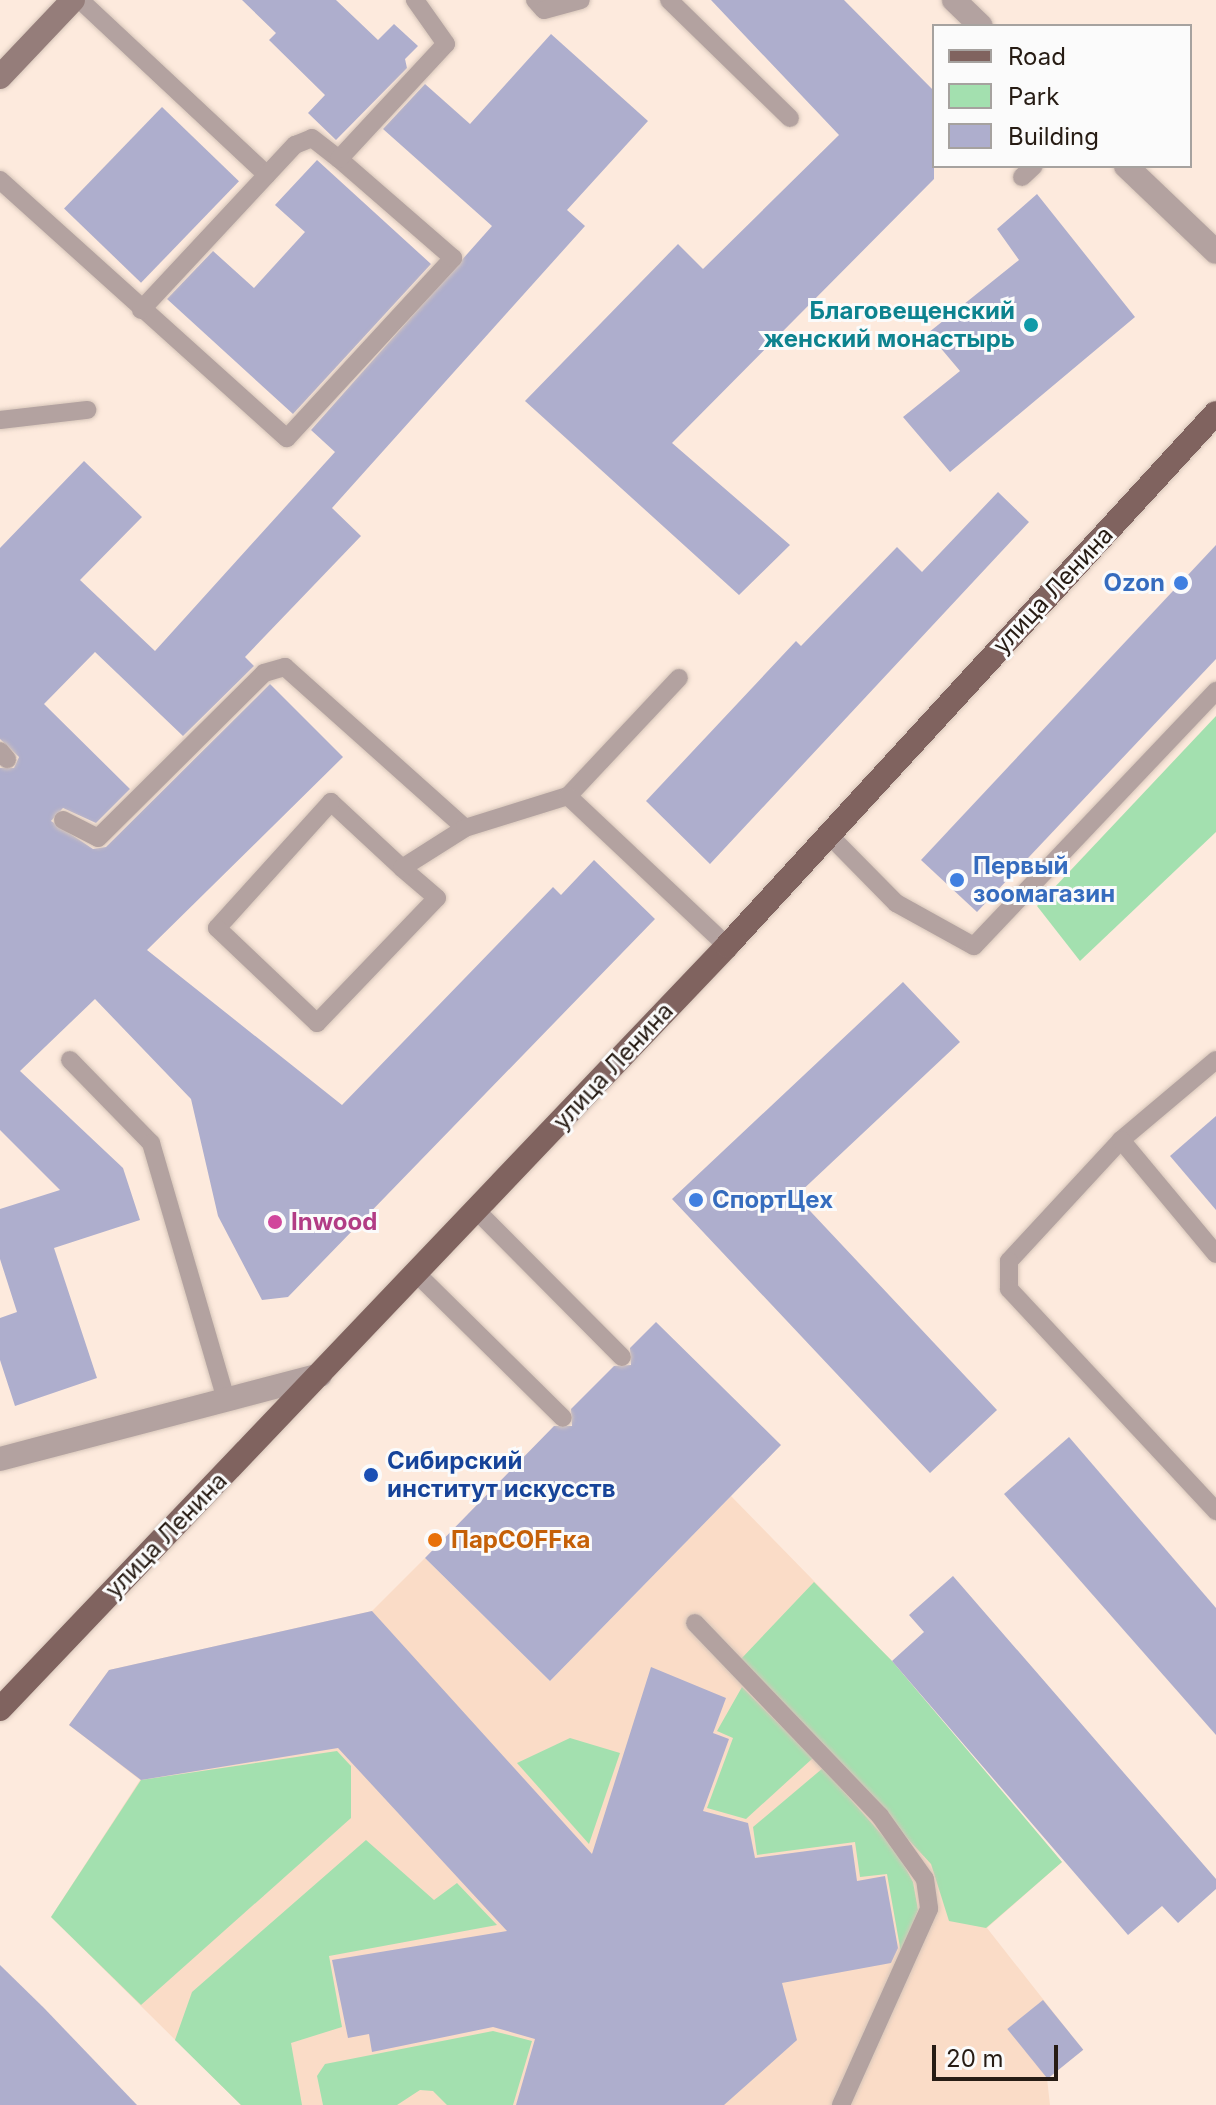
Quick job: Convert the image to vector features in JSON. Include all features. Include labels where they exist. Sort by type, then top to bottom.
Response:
[{"type":"main road","points":[[0,77],[73,0]]},
{"type":"main road","name":"улица Ленина","points":[[0,1709],[727,946],[1216,413]]},
{"type":"street","points":[[954,0],[979,24]]},
{"type":"street","points":[[1128,168],[1216,252]]},
{"type":"street","points":[[0,1459],[320,1375]]},
{"type":"lane","points":[[80,0],[267,175]]},
{"type":"lane","points":[[339,159],[446,44],[415,0]]},
{"type":"lane","points":[[535,0],[544,10],[581,0]]},
{"type":"lane","points":[[669,0],[790,118]]},
{"type":"lane","points":[[0,180],[141,310],[287,438],[453,258],[312,138],[295,145],[141,310]]},
{"type":"lane","points":[[0,420],[87,410]]},
{"type":"lane","points":[[63,820],[98,838],[264,673],[285,667],[465,828]]},
{"type":"lane","points":[[402,868],[465,828],[568,796],[679,678]]},
{"type":"lane","points":[[828,834],[896,903],[974,946],[1216,691]]},
{"type":"lane","points":[[568,796],[727,946]]},
{"type":"lane","points":[[331,802],[402,868],[437,898],[317,1023],[217,928],[331,802]]},
{"type":"lane","points":[[70,1060],[151,1143],[226,1400]]},
{"type":"lane","points":[[1216,1060],[1121,1140],[1009,1261],[1009,1289],[1216,1511]]},
{"type":"lane","points":[[1121,1140],[1216,1254]]},
{"type":"lane","points":[[476,1210],[622,1357]]},
{"type":"lane","points":[[416,1273],[563,1418]]},
{"type":"lane","points":[[695,1623],[880,1816],[925,1879],[929,1909],[841,2105]]},
{"type":"shaded area","points":[[731,1496],[892,1661],[1062,1862],[987,1928],[1083,2050],[1047,2078],[1050,2105],[241,2105],[51,1917],[140,1780],[69,1725],[109,1670],[372,1611],[425,1558],[550,1681]]},
{"type":"green space","points":[[1216,716],[1216,832],[1080,961],[1037,906]]},
{"type":"green space","points":[[814,1582],[892,1661],[1062,1862],[986,1928],[949,1921],[931,1864],[741,1659]]},
{"type":"green space","points":[[742,1687],[813,1758],[746,1819],[707,1808],[733,1738],[717,1731]]},
{"type":"green space","points":[[570,1738],[620,1753],[589,1844],[517,1763]]},
{"type":"green space","points":[[337,1751],[351,1766],[351,1818],[141,2005],[51,1917],[141,1780]]},
{"type":"green space","points":[[823,1768],[897,1852],[913,1882],[918,1910],[901,1953],[887,1874],[860,1877],[855,1842],[757,1855],[753,1827]]},
{"type":"green space","points":[[366,1840],[434,1900],[457,1883],[497,1925],[329,1956],[342,2027],[291,2043],[302,2105],[241,2105],[175,2040],[192,1992]]},
{"type":"green space","points":[[493,2031],[532,2041],[513,2105],[447,2105],[433,2091],[420,2090],[397,2105],[323,2105],[317,2076],[325,2064]]},
{"type":"building","points":[[242,0],[336,0],[378,40],[394,24],[418,46],[405,59],[407,68],[336,140],[308,113],[325,95],[269,40],[276,33]]},
{"type":"building","points":[[711,0],[844,0],[932,89],[934,179],[672,443],[790,545],[739,595],[525,401],[678,244],[703,269],[839,135]]},
{"type":"building","points":[[551,34],[648,121],[567,210],[585,226],[332,508],[361,536],[245,657],[254,666],[183,736],[95,652],[44,704],[130,789],[96,823],[63,808],[51,821],[93,849],[106,847],[270,684],[343,757],[147,950],[342,1105],[553,887],[561,895],[594,860],[655,919],[288,1297],[262,1300],[218,1216],[191,1099],[95,999],[20,1071],[123,1168],[140,1220],[54,1248],[97,1378],[15,1406],[0,1360],[0,1318],[17,1312],[0,1259],[0,1209],[60,1190],[0,1130],[0,768],[14,768],[19,757],[0,739],[0,548],[84,461],[142,517],[80,580],[155,651],[335,452],[311,430],[492,226],[383,129],[425,84],[470,124]]},
{"type":"building","points":[[162,107],[239,181],[141,283],[64,208]]},
{"type":"building","points":[[317,160],[431,264],[293,414],[167,299],[213,251],[254,288],[305,232],[275,205]]},
{"type":"building","name":"Благовещенский женский монастырь","points":[[1037,194],[1135,317],[950,472],[903,417],[960,371],[928,333],[1019,260],[997,229]]},
{"type":"building","points":[[998,492],[1029,522],[710,864],[646,801],[796,641],[801,646],[897,547],[922,572]]},
{"type":"building","points":[[1216,545],[1216,659],[977,912],[921,860]]},
{"type":"building","points":[[903,982],[960,1042],[796,1196],[997,1410],[930,1473],[672,1199]]},
{"type":"building","points":[[1216,1116],[1216,1210],[1170,1156]]},
{"type":"building","points":[[656,1322],[781,1445],[550,1681],[425,1558],[554,1426],[572,1426],[571,1409],[614,1366],[631,1365],[630,1348]]},
{"type":"building","points":[[1069,1437],[1216,1608],[1216,1735],[1004,1494]]},
{"type":"building","points":[[953,1576],[1216,1879],[1216,1889],[1178,1923],[1162,1906],[1128,1935],[892,1661],[924,1632],[909,1615]]},
{"type":"building","points":[[372,1611],[592,1854],[651,1667],[726,1698],[713,1733],[729,1739],[703,1811],[748,1823],[755,1858],[852,1845],[857,1881],[885,1876],[898,1948],[891,1963],[782,1983],[797,2040],[724,2105],[516,2105],[535,2039],[493,2027],[372,2052],[369,2034],[348,2038],[332,1960],[507,1931],[338,1748],[141,1780],[69,1725],[109,1670]]},
{"type":"building","points":[[0,1965],[44,2008],[137,2105],[0,2105]]},
{"type":"building","points":[[1043,2000],[1083,2050],[1048,2079],[1007,2029]]},
{"type":"place","name":"Благовещенский женский монастырь","points":[[1031,325]]},
{"type":"place","name":"Ozon","points":[[1181,583]]},
{"type":"place","name":"Первый зоомагазин","points":[[957,880]]},
{"type":"place","name":"СпортЦех","points":[[696,1200]]},
{"type":"place","name":"Inwood","points":[[275,1222]]},
{"type":"place","name":"Сибирский институт искусств","points":[[371,1475]]},
{"type":"place","name":"ПарCOFFка","points":[[435,1540]]}]
